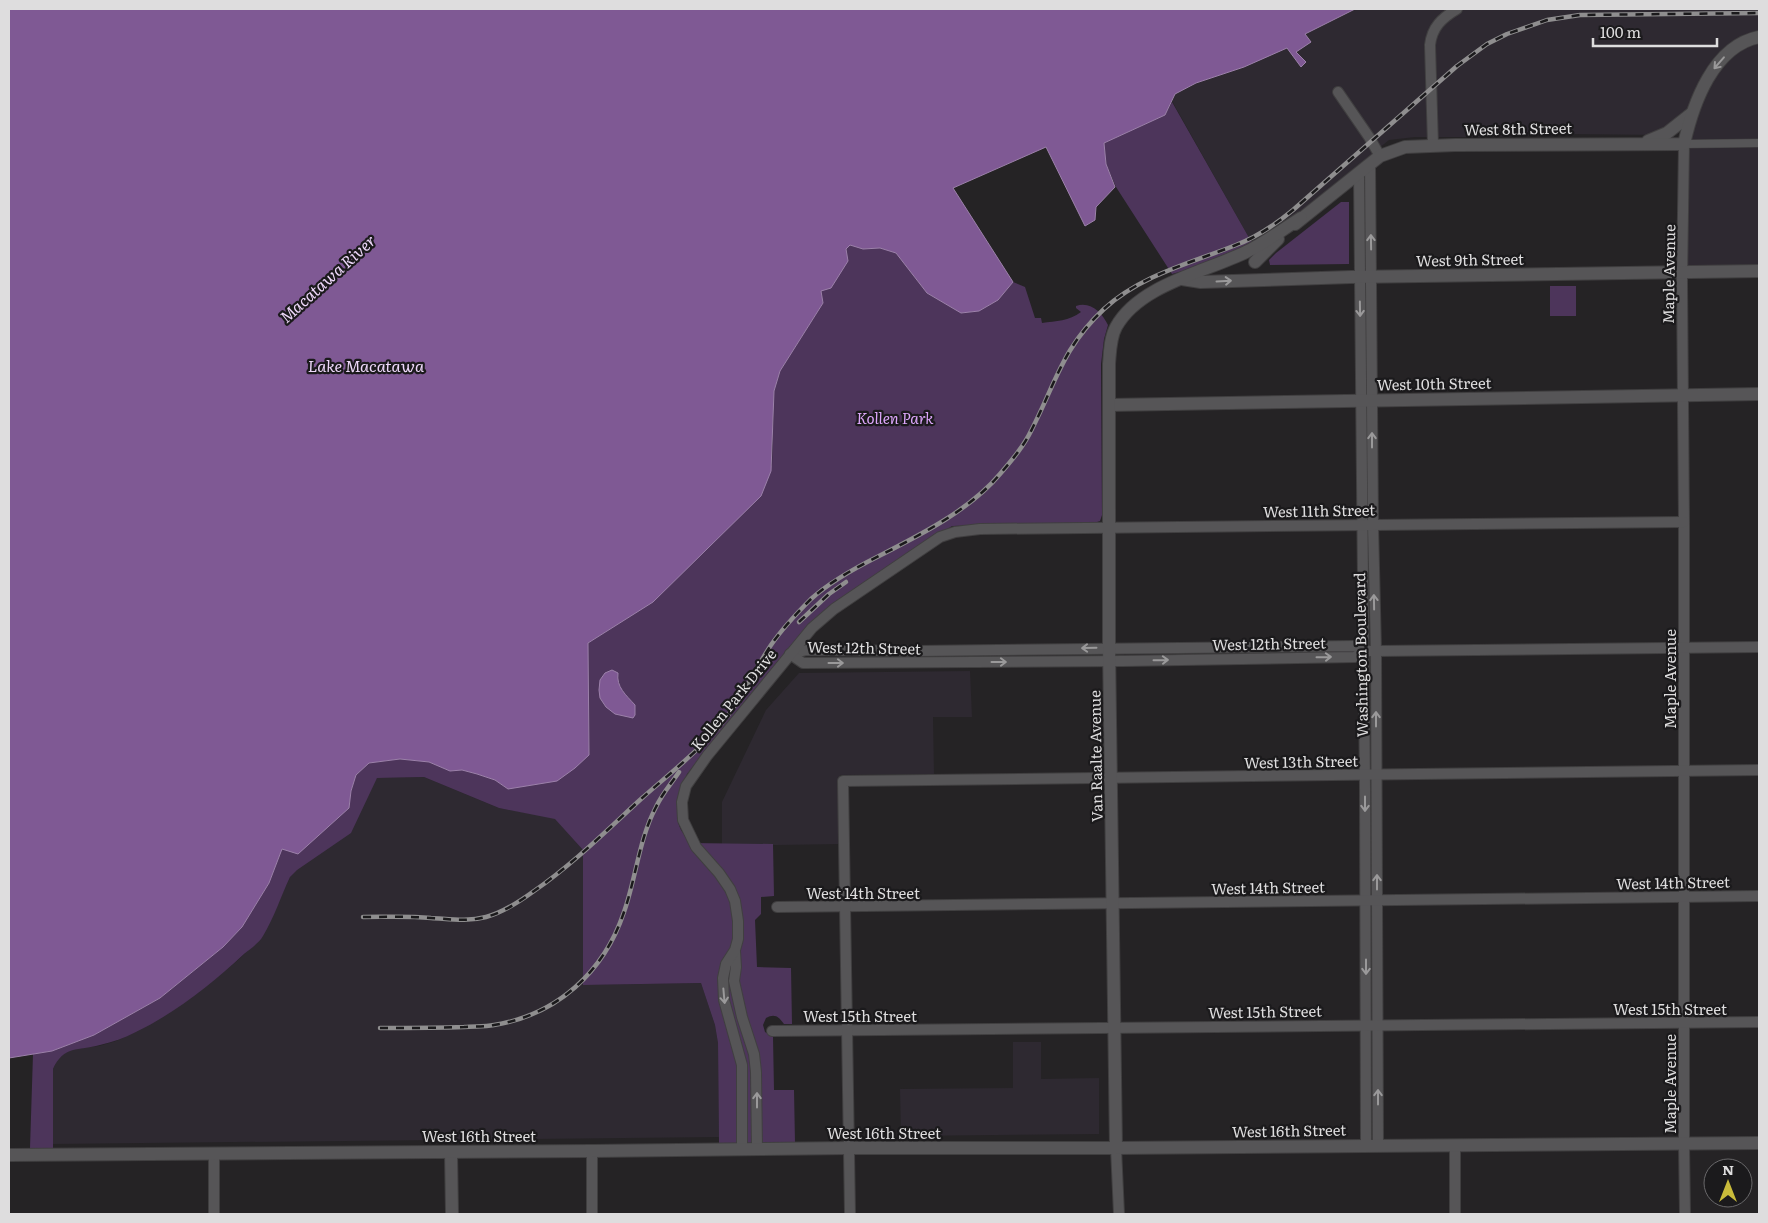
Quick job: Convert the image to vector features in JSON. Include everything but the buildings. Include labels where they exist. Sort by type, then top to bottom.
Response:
[{"type":"street","points":[[1433,145],[1431,34],[1439,21],[1456,9]]},
{"type":"street","points":[[1684,144],[1691,114],[1711,72],[1728,52],[1748,40],[1759,37]]},
{"type":"street","points":[[1338,92],[1369,137],[1375,160]]},
{"type":"street","points":[[1644,143],[1667,133],[1691,114]]},
{"type":"street","name":"West 8th Street","points":[[1182,279],[1211,266],[1251,257],[1375,160],[1405,147],[1433,145],[1759,143]]},
{"type":"street","name":"Maple Avenue","points":[[1684,144],[1683,771],[1684,1144],[1686,1214]]},
{"type":"street","name":"Washington Boulevard","points":[[1365,277],[1375,160]]},
{"type":"street","name":"Washington Boulevard","points":[[1359,173],[1365,277],[1368,525],[1376,651],[1378,1025],[1372,1145]]},
{"type":"street","points":[[1251,257],[1259,271],[1267,278]]},
{"type":"street","name":"West 9th Street","points":[[1182,279],[1201,282],[1267,278],[1759,271]]},
{"type":"street","name":"Van Raalte Avenue","points":[[1118,1214],[1109,647],[1110,346],[1115,328],[1134,305],[1152,293],[1182,279]]},
{"type":"street","name":"West 10th Street","points":[[1109,405],[1759,394]]},
{"type":"street","name":"West 11th Street","points":[[955,532],[980,529],[1684,522]]},
{"type":"street","name":"Washington Boulevard","points":[[1368,525],[1364,651],[1365,901],[1366,1026],[1372,1145]]},
{"type":"street","name":"Kollen Park Drive","points":[[757,1149],[754,1054],[742,1017],[734,981],[736,967],[735,950],[738,938],[735,900],[719,873],[696,847],[683,820],[682,802],[686,786],[707,756],[812,628],[834,609],[940,537],[955,532]]},
{"type":"street","name":"West 12th Street","points":[[790,654],[807,650],[917,651],[1109,647],[1355,646],[1364,651],[1376,651],[1759,647]]},
{"type":"street","name":"West 12th Street","points":[[790,654],[804,663],[1355,657],[1364,651]]},
{"type":"street","name":"West 13th Street","points":[[846,907],[843,781],[1759,770]]},
{"type":"street","name":"West 14th Street","points":[[777,907],[1759,896]]},
{"type":"street","points":[[846,907],[850,1214]]},
{"type":"street","name":"Kollen Park Drive","points":[[735,950],[726,964],[723,978],[726,1008],[742,1065],[742,1149]]},
{"type":"street","name":"West 15th Street","points":[[772,1031],[1759,1022]]},
{"type":"street","name":"West 16th Street","points":[[9,1155],[214,1152],[1759,1143]]},
{"type":"street","points":[[1455,1146],[1455,1214]]},
{"type":"street","points":[[592,1151],[592,1214]]},
{"type":"street","points":[[214,1152],[214,1214]]},
{"type":"street","points":[[452,1152],[452,1214]]},
{"type":"shaded area","points":[[1355,9],[1759,9],[1759,271],[1684,272],[1685,156],[1691,115],[1663,135],[1567,134],[1492,137],[1415,137],[1389,140],[1286,223],[1252,243],[1172,101],[1175,94],[1196,83],[1244,67],[1287,48],[1301,67],[1296,52],[1305,34]]},
{"type":"shaded area","points":[[970,671],[972,717],[933,717],[934,774],[840,775],[841,844],[722,846],[722,802],[766,710],[799,673]]},
{"type":"shaded area","points":[[424,777],[499,808],[555,818],[583,850],[583,985],[701,983],[715,1025],[718,1043],[719,1137],[53,1144],[53,1069],[57,1060],[65,1053],[74,1049],[99,1046],[138,1031],[191,998],[237,961],[262,937],[290,877],[377,778]]},
{"type":"shaded area","points":[[1013,1042],[1041,1042],[1041,1079],[1099,1078],[1099,1134],[901,1136],[900,1089],[1013,1088]]},
{"type":"green space","points":[[1172,102],[1252,243],[1204,265],[1172,274],[1116,187],[1106,164],[1104,143],[1165,115]]},
{"type":"green space","points":[[1341,202],[1349,202],[1349,264],[1270,265],[1269,260],[1276,253]]},
{"type":"green space","name":"Kollen Park","points":[[850,244],[863,249],[880,248],[896,253],[927,293],[961,313],[979,311],[998,300],[1013,282],[1025,287],[1035,318],[1041,318],[1042,323],[1072,317],[1081,312],[1076,306],[1081,305],[1095,309],[1103,316],[1108,325],[1101,364],[1102,515],[1100,521],[1094,523],[952,526],[822,613],[787,650],[687,774],[678,802],[677,816],[681,830],[691,843],[773,844],[774,896],[761,897],[761,914],[755,920],[757,967],[791,968],[792,1024],[784,1024],[778,1018],[772,1016],[766,1018],[763,1025],[765,1032],[773,1037],[774,1090],[794,1090],[795,1143],[719,1143],[718,1043],[715,1025],[701,983],[583,985],[583,850],[555,819],[499,808],[424,777],[377,778],[351,833],[297,870],[290,877],[271,922],[261,939],[206,987],[165,1016],[132,1034],[105,1044],[72,1050],[62,1056],[53,1069],[53,1148],[30,1148],[33,1054],[52,1051],[94,1035],[160,998],[223,947],[242,927],[269,883],[282,849],[349,808],[351,791],[356,775],[369,763],[400,759],[429,762],[450,771],[462,770],[495,780],[508,789],[589,755],[588,643],[652,602],[772,465],[774,391],[780,371],[823,303],[821,291]]},
{"type":"green space","points":[[1550,286],[1576,286],[1576,316],[1550,316]]},
{"type":"water","name":"Lake Macatawa","points":[[9,9],[1355,9],[1305,34],[1311,42],[1296,52],[1306,62],[1301,67],[1287,48],[1244,67],[1196,83],[1175,94],[1165,115],[1104,143],[1106,164],[1115,187],[1096,207],[1095,220],[1085,226],[1046,147],[953,188],[1013,282],[998,300],[979,311],[961,313],[927,293],[896,253],[880,248],[863,249],[850,245],[846,249],[848,261],[831,288],[821,291],[823,303],[780,371],[774,391],[771,471],[761,496],[653,602],[588,643],[589,755],[557,781],[508,789],[495,780],[462,770],[450,771],[429,762],[400,759],[369,763],[356,775],[351,791],[349,808],[298,854],[282,849],[269,883],[242,927],[223,947],[160,998],[94,1035],[52,1051],[9,1058]]},
{"type":"water","points":[[612,670],[618,673],[620,687],[635,705],[635,715],[633,718],[615,714],[606,707],[600,698],[600,680],[605,673]]},
{"type":"railway","points":[[363,917],[479,919],[493,915],[511,906],[548,881],[589,847],[707,740],[732,710],[775,639],[811,599],[827,586],[861,565],[944,521],[988,487],[1018,453],[1029,435],[1070,351],[1090,323],[1104,309],[1118,297],[1150,279],[1184,264],[1244,242],[1273,225],[1293,210],[1457,66],[1487,44],[1507,34],[1547,20],[1580,15],[1759,13]]},
{"type":"railway","points":[[799,622],[829,594],[846,582]]},
{"type":"railway","points":[[380,1028],[494,1025],[517,1020],[538,1012],[558,1001],[575,987],[604,954],[615,934],[628,899],[650,819],[661,798],[679,772]]},
{"type":"water label","name":"Macatawa River","points":[[327,278]]}]
